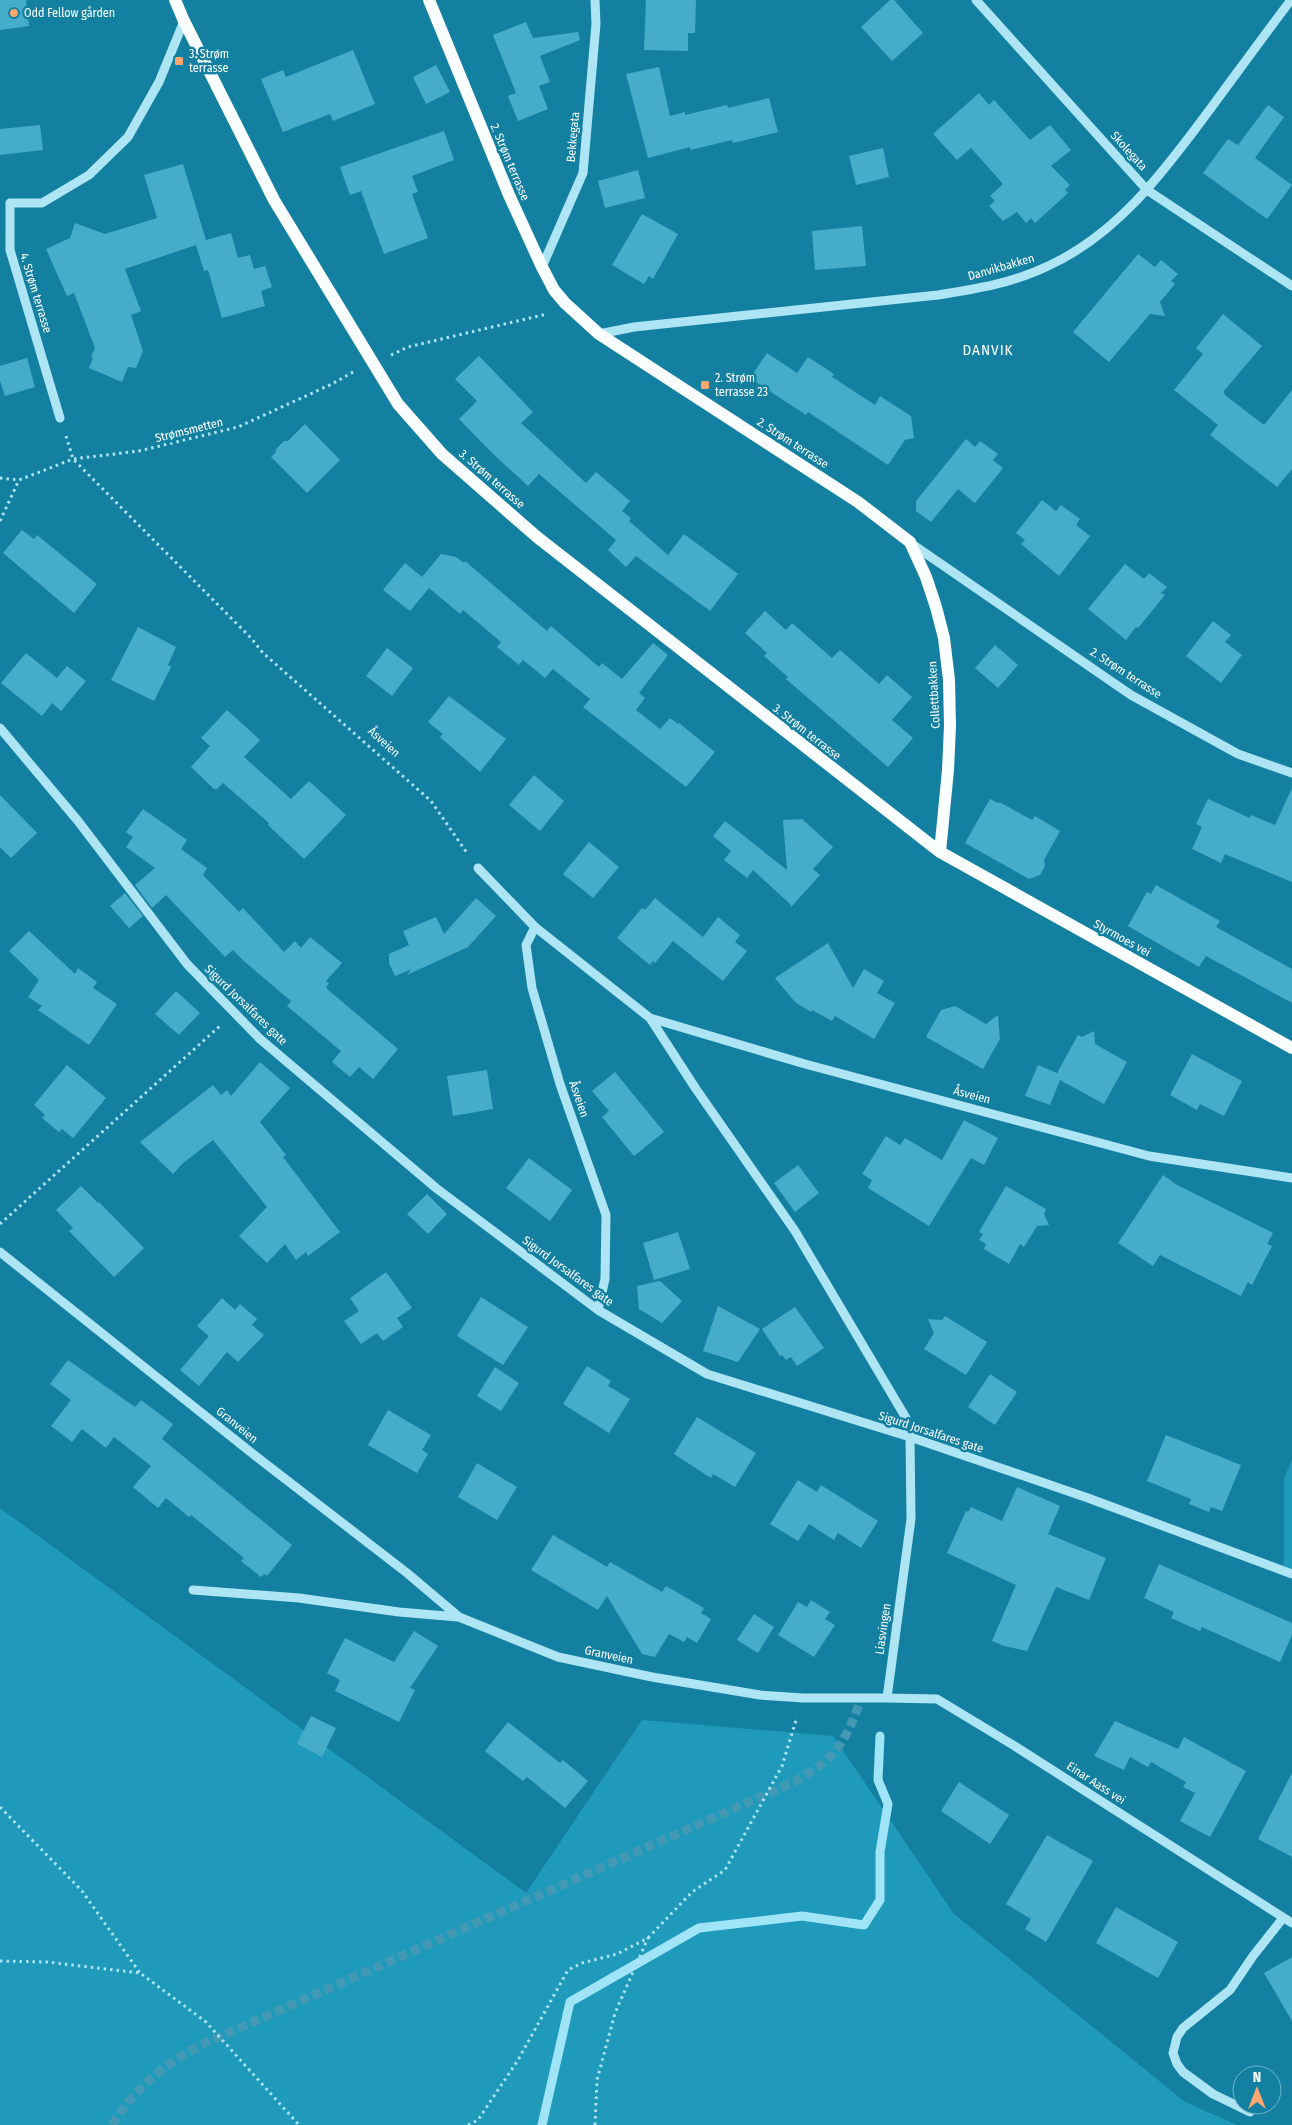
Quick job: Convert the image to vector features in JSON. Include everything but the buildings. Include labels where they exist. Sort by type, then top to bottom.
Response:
[{"type":"main road","name":"3. Strøm terrasse","points":[[175,0],[274,200],[368,364],[398,404],[442,454],[537,537],[940,852]]},
{"type":"main road","name":"2. Strøm terrasse","points":[[429,0],[509,195],[542,267],[560,297],[599,334],[858,502],[910,542]]},
{"type":"main road","name":"Collettbakken","points":[[910,542],[926,576],[936,607],[944,638],[949,680],[950,726],[948,770],[940,852]]},
{"type":"main road","name":"Styrmoes vei","points":[[940,852],[1292,1048]]},
{"type":"street","name":"Bekkegata","points":[[542,267],[583,172],[596,24],[595,0]]},
{"type":"street","name":"Skolegata","points":[[976,0],[1147,190],[1292,286]]},
{"type":"street","name":"Danvikbakken","points":[[599,334],[634,327],[929,296],[986,287],[1048,266],[1082,248],[1147,190],[1172,161],[1291,0]]},
{"type":"street","name":"4. Strøm terrasse","points":[[60,418],[10,250],[10,202],[42,203],[89,175],[128,137],[159,82],[184,21]]},
{"type":"street","name":"2. Strøm terrasse","points":[[910,542],[1131,695],[1238,754],[1292,773]]},
{"type":"street","name":"Sigurd Jorsalfares gate","points":[[0,728],[78,821],[187,964],[260,1039],[436,1188],[598,1310],[707,1374],[910,1437],[1088,1498],[1292,1574]]},
{"type":"street","name":"Åsveien","points":[[478,868],[535,927],[650,1018],[696,1089],[795,1231],[906,1418],[910,1437]]},
{"type":"street","name":"Åsveien","points":[[535,927],[526,945],[532,988],[560,1084],[606,1215],[605,1279],[598,1310]]},
{"type":"street","name":"Åsveien","points":[[650,1018],[806,1064],[1149,1156],[1292,1178]]},
{"type":"street","name":"Granveien","points":[[0,1252],[253,1454],[407,1573],[458,1617]]},
{"type":"street","name":"Liasvingen","points":[[886,1698],[911,1519],[910,1437]]},
{"type":"street","name":"Granveien","points":[[194,1590],[299,1598],[399,1612],[458,1617],[558,1657],[652,1677],[760,1695],[803,1698]]},
{"type":"street","points":[[803,1698],[886,1698]]},
{"type":"street","name":"Einar Aass vei","points":[[886,1698],[937,1699],[1013,1745],[1292,1923]]},
{"type":"street","points":[[1232,2103],[1213,2094],[1183,2072],[1176,2064],[1173,2053],[1176,2037],[1183,2028],[1230,1990],[1283,1918]]},
{"type":"path","name":"Strømsmetten","points":[[0,478],[18,480],[73,460],[139,451],[238,426],[332,384],[368,364],[408,347],[549,313]]},
{"type":"path","points":[[60,418],[73,460]]},
{"type":"path","name":"Åsveien","points":[[73,460],[251,638],[263,653],[431,801],[478,868]]},
{"type":"path","points":[[0,521],[18,480]]},
{"type":"path","points":[[0,1224],[234,1012]]},
{"type":"path","points":[[468,2125],[478,2120],[518,2060],[568,1970],[582,1963],[617,1954],[648,1938],[692,1892],[725,1870],[782,1766],[803,1698]]},
{"type":"path","points":[[0,1807],[82,1891],[140,1974],[206,2022],[299,2125]]},
{"type":"path","points":[[595,2125],[597,2080],[615,2013],[648,1938]]},
{"type":"path","points":[[0,1961],[47,1962],[140,1974]]},
{"type":"shaded area","points":[[1292,1460],[1292,1574],[1284,1571],[1284,1478]]},
{"type":"shaded area","points":[[0,1508],[526,1893],[642,1720],[833,1736],[954,1914],[1185,2102],[1237,2125],[0,2125]]},
{"type":"waterway","points":[[542,2125],[570,2002],[699,1928],[802,1916],[864,1925],[880,1900],[880,1852],[888,1804],[878,1780],[880,1736]]},
{"type":"tunnel","points":[[112,2125],[131,2099],[151,2079],[174,2061],[201,2045],[794,1782],[821,1765],[838,1748],[850,1727],[862,1697]]},
{"type":"place","name":"Odd Fellow gården","points":[[14,13]]},
{"type":"place","name":"3. Strøm terrasse","points":[[179,61]]},
{"type":"place","name":"2. Strøm terrasse 23","points":[[705,385]]},
{"type":"district","name":"DANVIK","points":[[988,350]]}]
